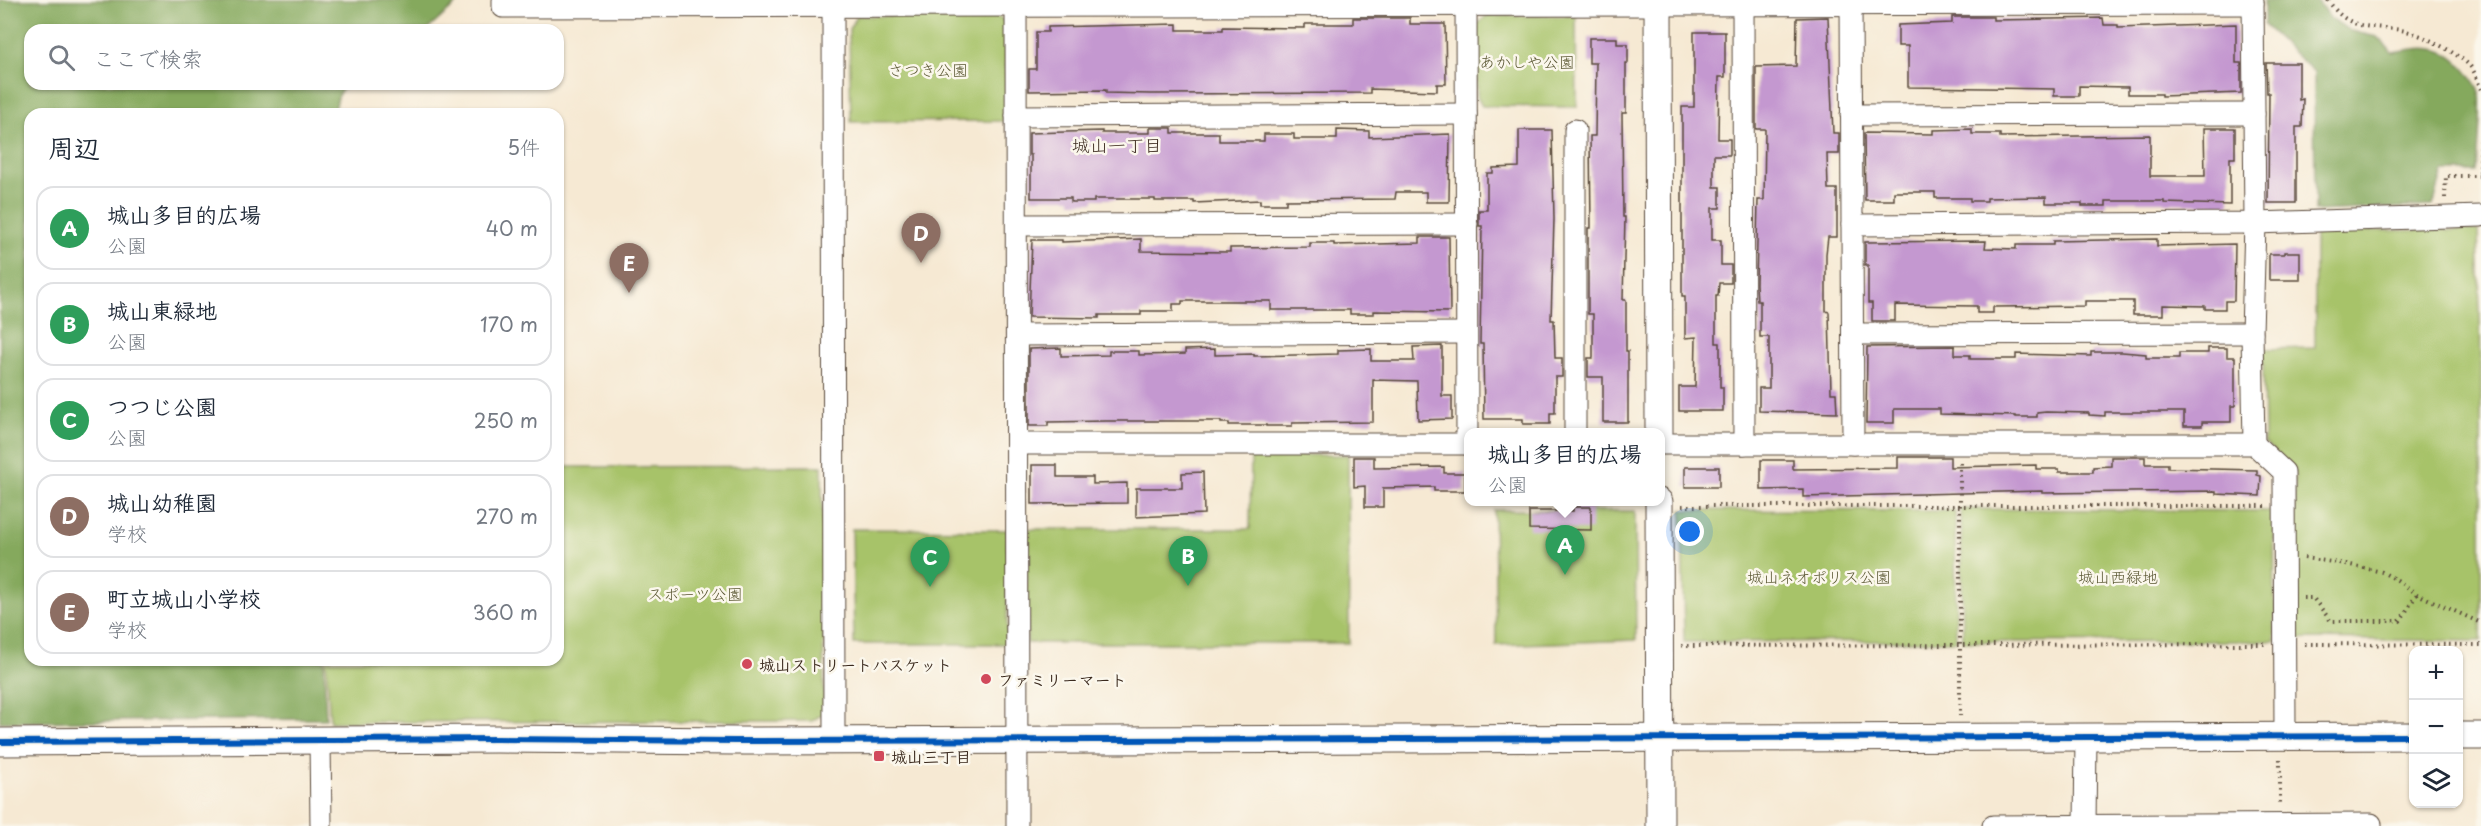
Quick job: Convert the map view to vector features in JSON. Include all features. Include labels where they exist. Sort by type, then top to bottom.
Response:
[{"type":"street","points":[[503,0],[503,7],[833,3],[2253,2],[2254,444]]},
{"type":"street","points":[[1658,2],[1659,428]]},
{"type":"street","points":[[833,3],[834,740]]},
{"type":"street","points":[[1017,3],[1017,826]]},
{"type":"street","points":[[1466,3],[1468,428]]},
{"type":"street","points":[[1743,3],[1744,444]]},
{"type":"street","points":[[1851,3],[1853,444]]},
{"type":"street","points":[[1016,116],[1466,114]]},
{"type":"street","points":[[1851,115],[2254,114]]},
{"type":"street","points":[[1575,130],[1575,428]]},
{"type":"street","points":[[1852,225],[2255,223],[2481,216]]},
{"type":"street","points":[[1017,225],[1467,224]]},
{"type":"street","points":[[1017,335],[1466,333]]},
{"type":"street","points":[[1852,334],[2252,333]]},
{"type":"street","points":[[1018,444],[1464,444]]},
{"type":"street","points":[[1665,444],[2254,444],[2284,472],[2285,644],[2282,747]]},
{"type":"street","points":[[1660,826],[1668,504]]},
{"type":"street","points":[[0,742],[2086,738],[2282,747],[2409,736]]},
{"type":"street","points":[[2463,736],[2481,736]]},
{"type":"street","points":[[2085,826],[2086,738]]},
{"type":"street","points":[[320,740],[321,826]]},
{"type":"street","points":[[1993,826],[2371,824],[2371,826]]},
{"type":"path","points":[[2328,0],[2344,20],[2357,26],[2415,33],[2458,56],[2470,66],[2481,90]]},
{"type":"path","points":[[2445,216],[2446,176],[2480,177],[2481,134]]},
{"type":"path","points":[[1960,444],[1960,723]]},
{"type":"path","points":[[1668,504],[2284,506]]},
{"type":"path","points":[[2284,556],[2346,564],[2382,572],[2417,594],[2481,623]]},
{"type":"path","points":[[2285,598],[2313,598],[2331,621],[2400,621],[2417,594]]},
{"type":"path","points":[[1677,646],[2481,645]]},
{"type":"path","points":[[2282,747],[2282,825]]},
{"type":"green space","points":[[0,0],[461,0],[434,24],[24,24],[24,90],[342,90],[335,108],[24,108],[24,666],[324,666],[326,719],[0,722]]},
{"type":"green space","points":[[2264,0],[2317,0],[2330,18],[2347,30],[2377,37],[2392,52],[2427,48],[2445,52],[2458,62],[2475,83],[2480,97],[2477,172],[2443,172],[2433,206],[2315,211],[2314,72],[2264,25]]},
{"type":"green space","name":"さつき公園","points":[[857,16],[997,16],[1005,21],[1007,121],[851,122],[849,29]]},
{"type":"green space","name":"あかしや公園","points":[[1486,16],[1576,16],[1577,107],[1482,106],[1477,97],[1477,25]]},
{"type":"green space","points":[[2478,230],[2481,368],[2481,641],[2297,639],[2295,469],[2264,442],[2263,349],[2315,348],[2315,231]]},
{"type":"green space","points":[[1251,455],[1348,455],[1349,643],[1027,643],[1026,529],[1250,529]]},
{"type":"green space","name":"スポーツ公園","points":[[822,466],[824,713],[812,721],[330,722],[326,666],[564,666],[564,467]]},
{"type":"green space","name":"城山西緑地","points":[[1961,509],[2274,511],[2275,641],[1963,642]]},
{"type":"green space","points":[[1494,510],[1635,511],[1636,640],[1496,645]]},
{"type":"green space","name":"城山ネオポリス公園","points":[[1682,510],[1955,511],[1956,641],[1684,642]]},
{"type":"green space","points":[[852,529],[1007,530],[1007,644],[854,644]]},
{"type":"building","points":[[1828,17],[1833,133],[1839,133],[1839,154],[1827,154],[1828,189],[1837,189],[1837,237],[1828,237],[1826,311],[1829,312],[1831,393],[1836,393],[1837,413],[1759,411],[1759,388],[1769,388],[1769,337],[1760,337],[1760,301],[1757,301],[1756,284],[1758,200],[1764,200],[1765,129],[1756,129],[1756,67],[1796,66],[1797,18]]},
{"type":"building","points":[[1952,17],[1993,17],[1993,20],[2103,18],[2104,25],[2118,25],[2118,28],[2236,24],[2236,63],[2241,63],[2241,93],[2162,96],[2162,94],[2128,94],[2128,87],[2079,86],[2079,96],[2054,96],[2054,89],[1908,87],[1908,46],[1898,46],[1898,25],[1952,23]]},
{"type":"building","points":[[1353,18],[1410,18],[1410,24],[1445,24],[1446,84],[1437,84],[1437,91],[1370,89],[1370,93],[1151,94],[1106,93],[1106,90],[1029,91],[1029,69],[1036,69],[1036,32],[1048,32],[1048,27],[1177,24],[1177,30],[1223,30],[1223,27],[1305,28],[1305,24],[1353,24]]},
{"type":"building","points":[[1694,32],[1725,32],[1725,77],[1719,77],[1718,139],[1730,139],[1730,155],[1714,155],[1714,187],[1720,187],[1720,208],[1712,208],[1712,240],[1721,240],[1721,265],[1731,265],[1731,283],[1719,283],[1718,296],[1716,296],[1716,343],[1720,343],[1720,387],[1723,387],[1723,411],[1679,411],[1679,387],[1695,387],[1696,337],[1685,338],[1685,296],[1682,296],[1682,107],[1694,107]]},
{"type":"building","points":[[1589,38],[1617,38],[1617,44],[1628,44],[1626,113],[1622,113],[1623,217],[1625,217],[1623,300],[1626,300],[1628,422],[1603,422],[1603,377],[1588,377],[1588,358],[1593,358],[1593,314],[1588,314],[1588,228],[1591,228],[1590,136],[1595,136],[1596,63],[1589,63]]},
{"type":"building","points":[[2266,63],[2299,63],[2299,100],[2303,99],[2302,127],[2296,127],[2296,203],[2268,203],[2269,93],[2267,93]]},
{"type":"building","points":[[1150,128],[1172,128],[1172,133],[1219,133],[1219,141],[1264,141],[1264,134],[1294,134],[1294,139],[1337,139],[1337,130],[1369,131],[1369,137],[1450,134],[1449,202],[1426,202],[1426,192],[1396,192],[1395,199],[1286,200],[1286,204],[1260,204],[1260,200],[1194,203],[1194,201],[1155,201],[1155,199],[1094,199],[1094,202],[1071,202],[1071,198],[1031,198],[1029,133],[1102,131],[1102,133],[1150,133]]},
{"type":"building","points":[[2204,128],[2235,128],[2235,158],[2230,158],[2230,205],[2164,203],[2164,201],[2106,201],[2106,206],[2082,206],[2082,203],[2046,203],[2046,197],[1987,198],[1987,201],[1970,201],[1970,198],[1935,198],[1935,192],[1894,192],[1894,200],[1865,200],[1864,133],[1933,134],[1933,130],[1972,129],[1972,134],[2000,134],[2000,137],[2150,135],[2150,176],[2205,176]]},
{"type":"building","points":[[1519,130],[1552,130],[1554,219],[1551,320],[1554,320],[1555,358],[1562,358],[1562,377],[1555,377],[1555,413],[1550,413],[1550,424],[1523,424],[1523,419],[1484,419],[1483,344],[1480,344],[1482,226],[1479,226],[1479,210],[1487,210],[1487,173],[1493,173],[1493,168],[1519,167]]},
{"type":"building","points":[[1420,237],[1449,237],[1450,312],[1374,311],[1374,314],[1350,314],[1350,310],[1271,310],[1271,301],[1182,301],[1182,304],[1173,304],[1173,311],[1141,311],[1141,315],[1099,315],[1099,318],[1029,317],[1032,240],[1062,240],[1062,242],[1141,239],[1141,251],[1230,252],[1230,248],[1310,247],[1310,243],[1334,243],[1334,245],[1420,243]]},
{"type":"building","points":[[2157,239],[2157,246],[2235,244],[2234,301],[2225,301],[2225,309],[2163,305],[2163,315],[2133,315],[2133,301],[2085,301],[2085,306],[1993,307],[1993,313],[1977,313],[1977,306],[1895,305],[1895,321],[1872,321],[1872,303],[1868,303],[1868,265],[1865,265],[1865,242],[1986,241],[1985,248],[2016,249],[2016,245],[2053,245],[2053,241]]},
{"type":"building","points":[[2284,252],[2300,252],[2300,280],[2269,280],[2269,254],[2284,254]]},
{"type":"building","points":[[1442,346],[1442,396],[1452,396],[1452,419],[1418,420],[1417,381],[1373,380],[1373,422],[1292,423],[1292,426],[1266,426],[1229,425],[1221,421],[1106,421],[1048,422],[1048,426],[1029,426],[1029,349],[1061,348],[1061,356],[1109,355],[1109,351],[1139,351],[1139,355],[1185,354],[1185,350],[1215,349],[1215,355],[1254,354],[1254,356],[1338,354],[1338,350],[1371,349],[1371,361],[1414,361],[1413,347]]},
{"type":"building","points":[[1955,346],[1955,355],[1970,355],[1970,359],[2016,359],[2016,354],[2091,356],[2091,352],[2146,354],[2146,358],[2179,358],[2179,353],[2208,353],[2208,348],[2227,348],[2227,357],[2235,357],[2235,406],[2231,406],[2231,422],[2202,422],[2202,426],[2184,426],[2184,412],[2105,412],[2105,416],[2089,415],[2089,413],[2046,412],[2037,413],[2037,417],[2016,417],[1940,414],[1940,409],[1894,409],[1894,423],[1866,423],[1867,347]]},
{"type":"building","points":[[1354,457],[1374,457],[1374,468],[1444,467],[1444,473],[1464,473],[1464,491],[1434,491],[1434,487],[1383,488],[1383,507],[1365,507],[1365,486],[1354,487]]},
{"type":"building","points":[[1898,457],[1950,457],[1950,467],[2036,465],[2036,469],[2059,469],[2059,472],[2093,472],[2093,467],[2111,466],[2111,457],[2145,457],[2145,464],[2168,464],[2168,468],[2257,470],[2257,475],[2261,476],[2260,496],[2216,494],[2216,491],[2042,493],[2042,491],[1803,497],[1803,489],[1761,490],[1761,460],[1793,460],[1793,469],[1898,468]]},
{"type":"building","points":[[1032,465],[1057,465],[1057,477],[1093,477],[1093,484],[1127,483],[1127,503],[1032,504]]},
{"type":"building","points":[[1685,467],[1719,467],[1719,487],[1685,487]]},
{"type":"building","points":[[1203,472],[1204,514],[1136,517],[1136,488],[1182,488],[1182,473]]},
{"type":"building","points":[[1573,507],[1591,507],[1591,530],[1529,529],[1529,511],[1573,511]]},
{"type":"cycle path","points":[[0,742],[2409,736]]},
{"type":"place","name":"城山幼稚園","points":[[921,263]]},
{"type":"place","name":"町立城山小学校","points":[[629,293]]},
{"type":"place","name":"城山多目的広場","points":[[1565,575]]},
{"type":"place","name":"城山東緑地","points":[[1188,586]]},
{"type":"place","name":"つつじ公園","points":[[930,587]]},
{"type":"place","name":"城山ストリートバスケット","points":[[747,664]]},
{"type":"place","name":"ファミリーマート","points":[[986,679]]},
{"type":"place","name":"城山三丁目","points":[[879,756]]},
{"type":"district","name":"城山一丁目","points":[[1117,144]]}]
